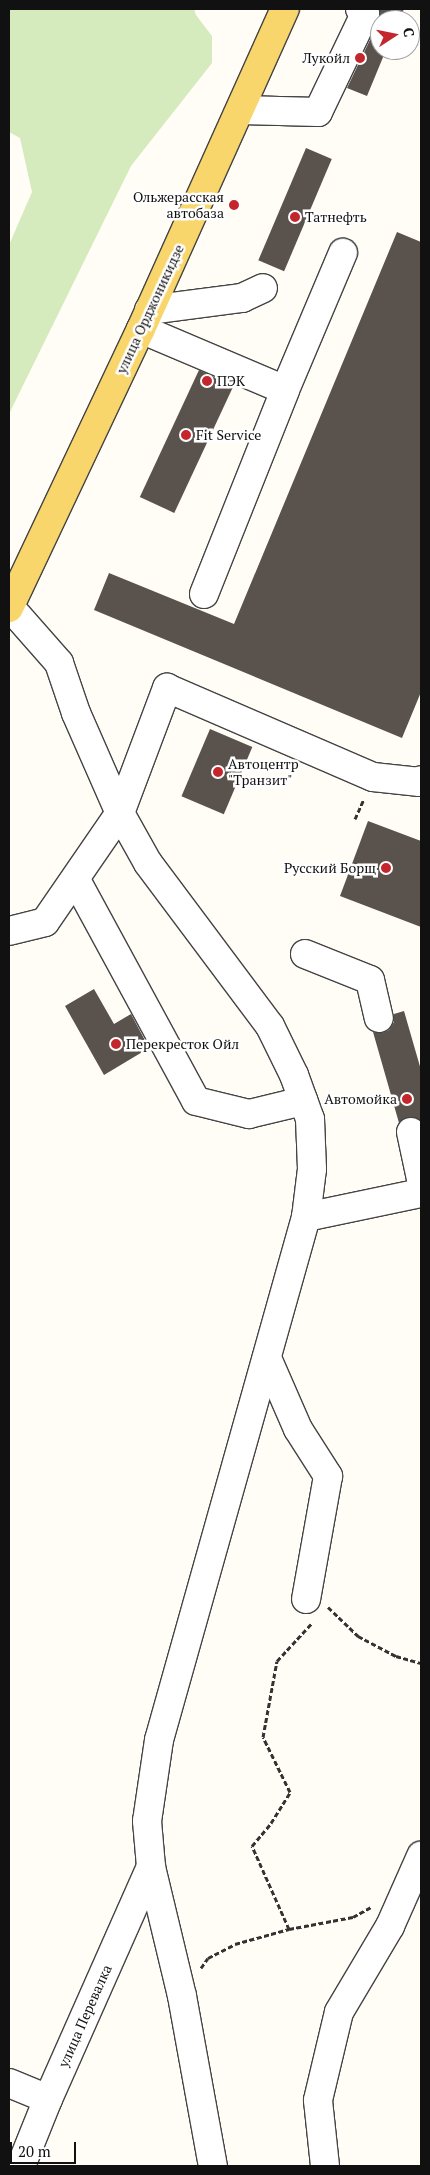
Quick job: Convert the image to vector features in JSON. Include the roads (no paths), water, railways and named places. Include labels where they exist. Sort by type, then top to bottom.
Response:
[{"type":"main road","name":"улица Орджоникидзе","points":[[9,607],[145,320],[285,9]]},
{"type":"street","points":[[241,110],[318,112],[365,14],[360,9]]},
{"type":"street","points":[[204,594],[285,390],[343,253]]},
{"type":"street","points":[[145,320],[242,298],[263,288]]},
{"type":"street","points":[[145,320],[285,390]]},
{"type":"street","points":[[9,607],[59,663],[76,713],[120,813],[148,863],[270,1026],[294,1075],[310,1119],[312,1170],[306,1217],[159,1740],[147,1821],[151,1867],[182,1996],[213,2166]]},
{"type":"street","points":[[9,931],[45,922],[76,880],[120,813],[167,688],[372,777],[420,782],[421,780]]},
{"type":"street","points":[[76,880],[196,1101],[249,1114],[304,1101]]},
{"type":"street","points":[[305,954],[370,980],[379,1018]]},
{"type":"street","points":[[410,1132],[421,1180]]},
{"type":"street","points":[[306,1217],[421,1193]]},
{"type":"street","points":[[267,1358],[298,1429],[328,1476],[314,1611]]},
{"type":"street","points":[[325,2166],[318,2100],[339,2012],[390,1926],[421,1856]]},
{"type":"street","name":"улица Перевалка","points":[[21,2166],[48,2099],[151,1867]]},
{"type":"street","points":[[9,2083],[48,2099]]},
{"type":"place","name":"Лукойл","points":[[360,58]]},
{"type":"place","name":"Ольжерасская автобаза","points":[[234,205]]},
{"type":"place","name":"Татнефть","points":[[295,217]]},
{"type":"place","name":"ПЭК","points":[[207,381]]},
{"type":"place","name":"Fit Service","points":[[186,435]]},
{"type":"place","name":"Автоцентр \"Транзит\"","points":[[218,772]]},
{"type":"place","name":"Русский Борщ","points":[[386,868]]},
{"type":"place","name":"Перекресток Ойл","points":[[116,1044]]},
{"type":"place","name":"Автомойка","points":[[407,1099]]}]
